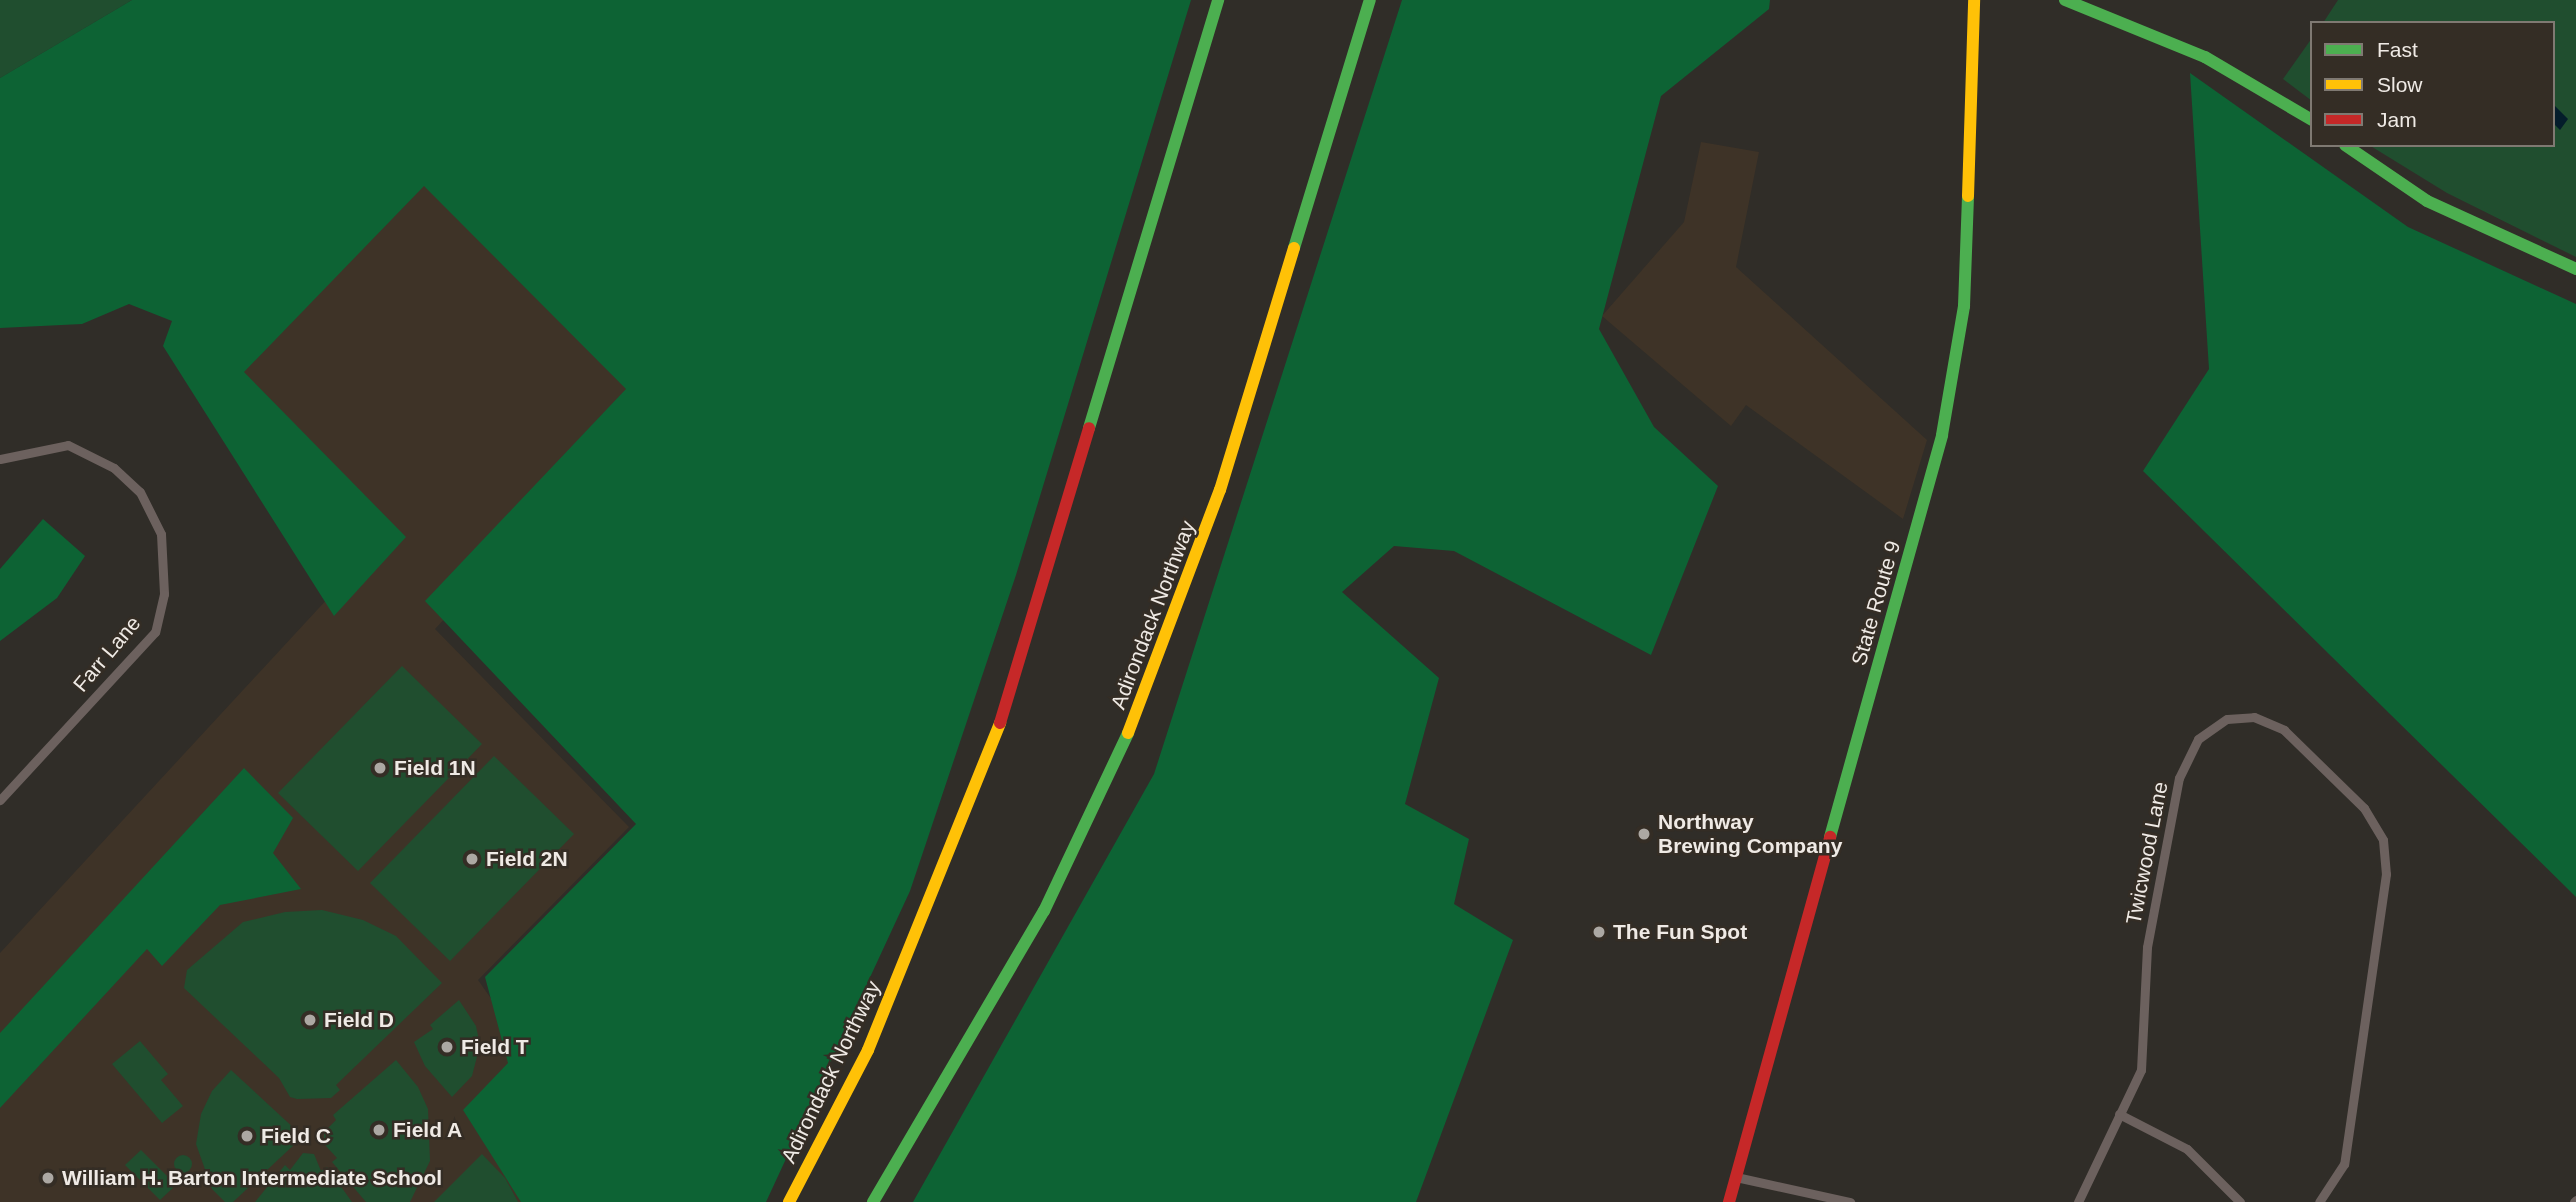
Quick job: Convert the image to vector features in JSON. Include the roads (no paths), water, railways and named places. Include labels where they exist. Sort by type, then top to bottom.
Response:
[{"type":"main road","name":"Adirondack Northway","points":[[789,1202],[868,1050],[998,734],[1218,0]]},
{"type":"main road","name":"Adirondack Northway","points":[[873,1202],[1044,911],[1130,730],[1220,490],[1370,0]]},
{"type":"main road","name":"State Route 9","points":[[1729,1202],[1942,435],[1968,256],[1974,0]]},
{"type":"main road","points":[[2065,0],[2205,57],[2310,119]]},
{"type":"main road","points":[[2348,147],[2427,201],[2576,269]]},
{"type":"street","name":"Farr Lane","points":[[0,459],[68,445],[114,468],[140,492],[161,534],[164,594],[155,632],[0,800]]},
{"type":"street","name":"Twicwood Lane","points":[[2078,1202],[2141,1070],[2147,947],[2179,778],[2198,739],[2227,719],[2254,717],[2284,730],[2364,808],[2383,840],[2386,874],[2344,1164],[2319,1202]]},
{"type":"street","points":[[2119,1114],[2187,1149],[2240,1202]]},
{"type":"street","points":[[1736,1177],[1850,1202]]},
{"type":"water","points":[[2555,106],[2568,119],[2560,130],[2555,125]]},
{"type":"place","name":"Field 1N","points":[[380,768]]},
{"type":"place","name":"Northway Brewing Company","points":[[1644,834]]},
{"type":"place","name":"Field 2N","points":[[472,859]]},
{"type":"place","name":"The Fun Spot","points":[[1599,932]]},
{"type":"place","name":"Field D","points":[[310,1020]]},
{"type":"place","name":"Field T","points":[[447,1047]]},
{"type":"place","name":"Field A","points":[[379,1130]]},
{"type":"place","name":"Field C","points":[[247,1136]]},
{"type":"place","name":"William H. Barton Intermediate School","points":[[48,1178]]}]
